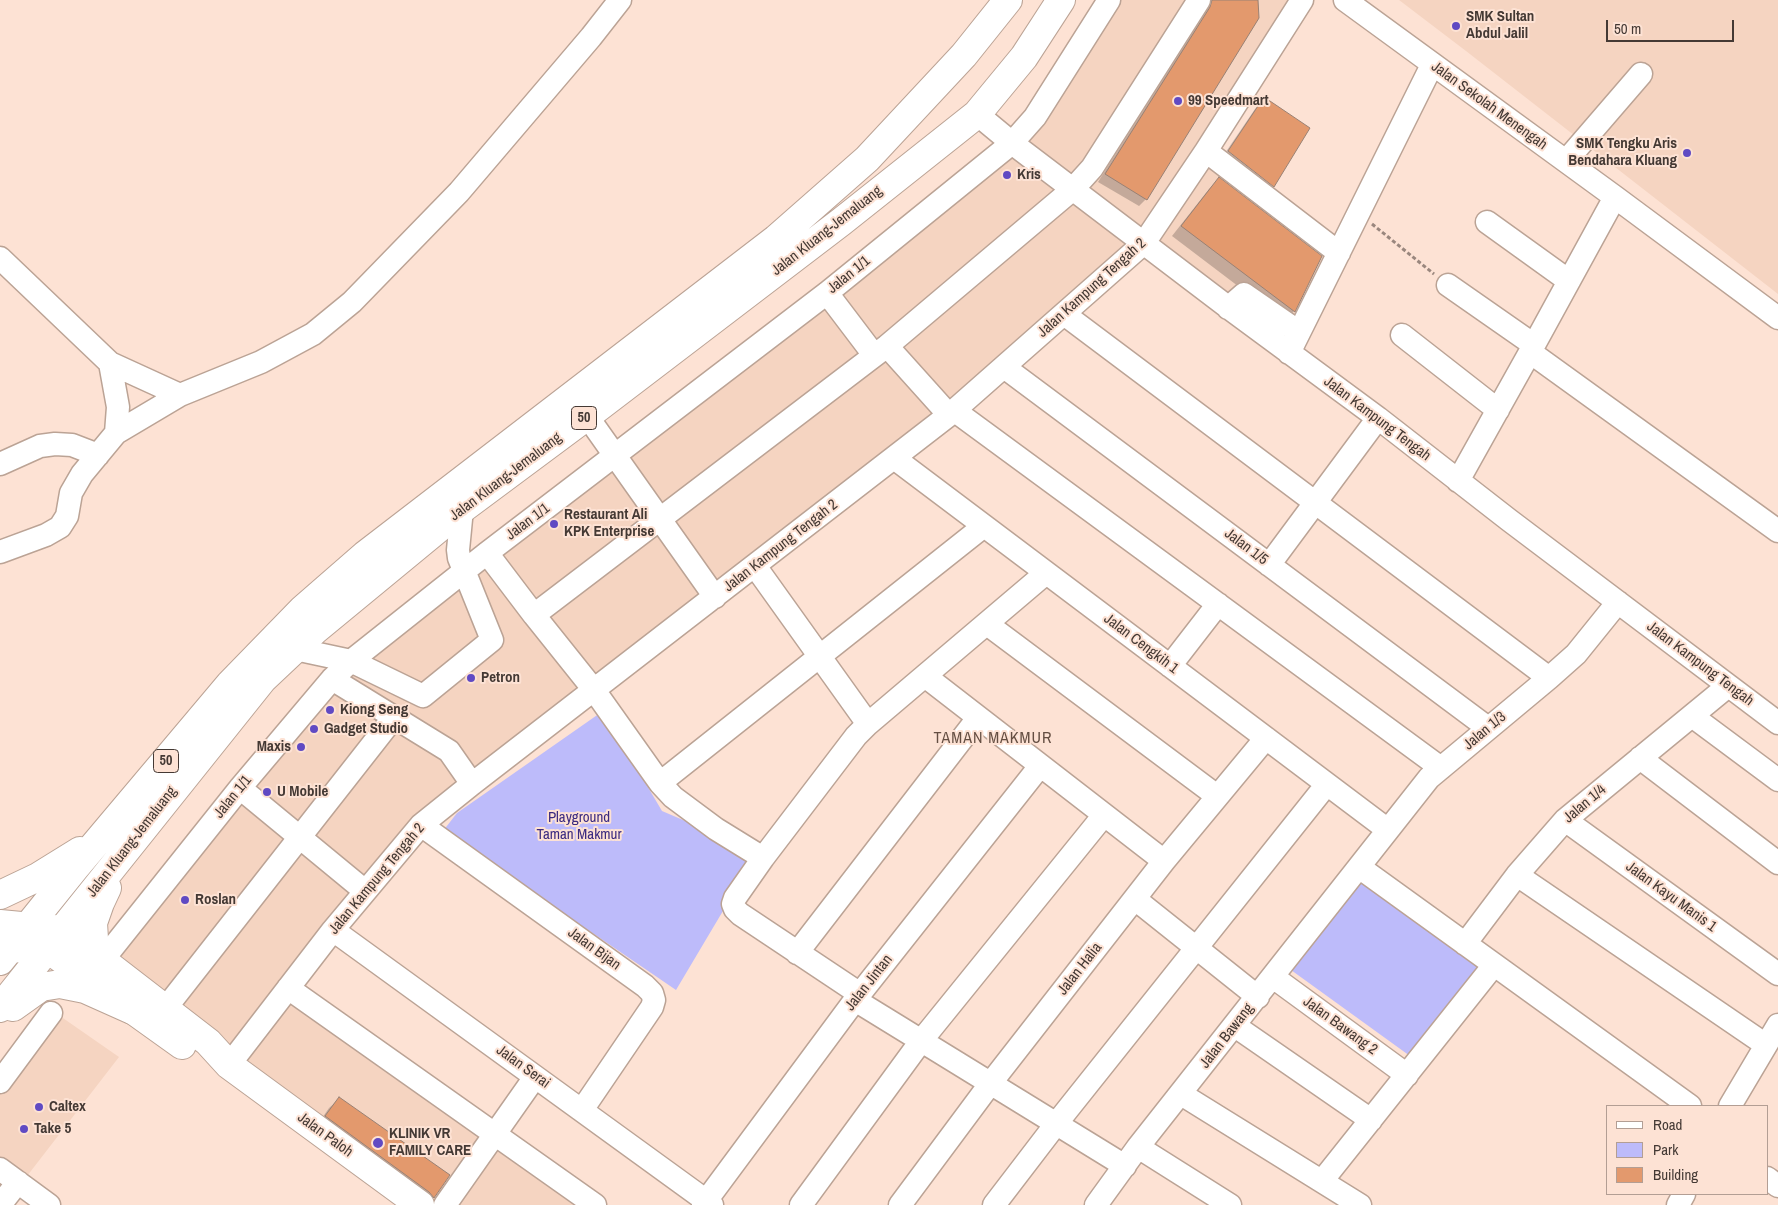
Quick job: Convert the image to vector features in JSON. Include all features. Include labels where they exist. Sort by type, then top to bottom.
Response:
[{"type":"main road","name":"Jalan Kluang-Jemaluang","points":[[2,945],[30,926],[101,837],[230,684],[303,610],[365,555],[776,239],[867,159],[964,55],[1008,0]]},
{"type":"main road","name":"Jalan Kluang-Jemaluang","points":[[0,1008],[263,679],[314,631],[462,509],[841,222],[977,114],[1024,57],[1061,0]]},
{"type":"main road","points":[[0,895],[38,877],[101,837]]},
{"type":"main road","points":[[98,958],[93,924],[100,903],[122,855]]},
{"type":"main road","points":[[30,926],[55,940]]},
{"type":"main road","points":[[2,945],[55,940]]},
{"type":"main road","name":"Jalan Paloh","points":[[55,940],[98,958],[208,1042],[229,1065],[420,1205]]},
{"type":"main road","name":"Jalan Paloh","points":[[55,940],[132,1010],[198,1057],[229,1065]]},
{"type":"main road","points":[[0,1018],[41,987],[60,984],[84,989],[132,1010]]},
{"type":"street","points":[[0,552],[46,535],[60,527],[67,516],[71,493],[82,474],[116,433],[180,395],[261,362],[313,334],[352,302],[459,192],[620,0]]},
{"type":"street","name":"Jalan 1/1","points":[[98,958],[332,679],[351,661],[463,571],[827,293],[1012,144],[1035,117],[1109,0]]},
{"type":"street","points":[[534,616],[881,350],[1073,190],[1092,168],[1199,0]]},
{"type":"street","name":"Jalan Kampung Tengah 2","points":[[229,1065],[333,930],[421,825],[952,413],[1144,243],[1206,151],[1302,0]]},
{"type":"street","name":"Jalan Sekolah Menengah","points":[[1345,0],[1615,196],[1778,318]]},
{"type":"street","points":[[1289,353],[1432,64]]},
{"type":"street","points":[[1566,161],[1641,74]]},
{"type":"street","name":"Jalan Kampung Tengah","points":[[977,114],[1012,144],[1228,308],[1378,418],[1458,481],[1778,723]]},
{"type":"street","points":[[1206,151],[1339,252]]},
{"type":"street","points":[[1458,481],[1615,196]]},
{"type":"street","points":[[1487,222],[1569,281]]},
{"type":"street","points":[[0,258],[110,364],[180,395]]},
{"type":"street","points":[[1448,285],[1778,531]]},
{"type":"street","points":[[827,293],[881,350],[952,413],[1218,604],[1441,768]]},
{"type":"street","points":[[1228,308],[1244,294],[1299,332]]},
{"type":"street","points":[[1064,314],[1549,678]]},
{"type":"street","points":[[1402,335],[1498,410]]},
{"type":"street","points":[[110,364],[118,407],[116,433]]},
{"type":"street","name":"Jalan 1/5","points":[[1004,367],[1488,728]]},
{"type":"street","points":[[587,416],[714,597]]},
{"type":"street","points":[[1269,565],[1378,418]]},
{"type":"street","points":[[0,464],[40,446],[56,444],[72,445],[98,455]]},
{"type":"street","name":"Jalan Cengkih 1","points":[[894,458],[1388,830]]},
{"type":"street","points":[[295,649],[351,661],[423,696],[492,640],[463,571],[458,550],[462,509]]},
{"type":"street","points":[[660,783],[984,526]]},
{"type":"street","points":[[487,553],[534,616],[594,690],[660,783],[673,797],[716,829],[763,858]]},
{"type":"street","points":[[755,566],[868,724]]},
{"type":"street","points":[[1046,573],[856,736],[737,892],[733,904],[740,914],[921,1042],[1125,1166]]},
{"type":"street","name":"Jalan 1/3","points":[[1359,867],[1429,778],[1576,654],[1618,602]]},
{"type":"street","points":[[1170,666],[1218,604]]},
{"type":"street","points":[[987,624],[1217,796]]},
{"type":"street","points":[[924,676],[1164,862]]},
{"type":"street","points":[[332,679],[448,751],[472,784]]},
{"type":"street","name":"Jalan 1/4","points":[[1466,944],[1516,875],[1565,820],[1728,686]]},
{"type":"street","points":[[1692,716],[1778,780]]},
{"type":"street","points":[[165,1009],[394,717]]},
{"type":"street","points":[[797,953],[978,718]]},
{"type":"street","name":"Jalan Halia","points":[[900,1205],[990,1084],[1164,862],[1266,738]]},
{"type":"street","points":[[1640,758],[1778,863]]},
{"type":"street","name":"Jalan Jintan","points":[[707,1204],[858,997],[1040,766]]},
{"type":"street","points":[[994,1205],[1056,1124],[1327,784]]},
{"type":"street","points":[[240,788],[365,891]]},
{"type":"street","points":[[802,1205],[921,1042],[1104,815]]},
{"type":"street","name":"Jalan Kayu Manis 1","points":[[1565,820],[1778,974]]},
{"type":"street","name":"Jalan Bijan","points":[[421,825],[645,986],[652,993],[654,1000],[652,1007],[582,1110]]},
{"type":"street","points":[[1359,867],[1689,1105]]},
{"type":"street","name":"Jalan Bawang","points":[[1096,1205],[1138,1148],[1359,867]]},
{"type":"street","points":[[1516,875],[1766,1045]]},
{"type":"street","points":[[1135,899],[1258,997]]},
{"type":"street","name":"Jalan Serai","points":[[333,930],[582,1110],[707,1204]]},
{"type":"street","points":[[1322,1181],[1494,965]]},
{"type":"street","name":"Jalan Bawang 2","points":[[1273,977],[1407,1075]]},
{"type":"street","points":[[288,988],[595,1205]]},
{"type":"street","points":[[0,1082],[51,1013]]},
{"type":"street","points":[[1731,1105],[1778,1025]]},
{"type":"street","points":[[1235,1026],[1371,1120]]},
{"type":"street","points":[[445,1205],[535,1077]]},
{"type":"street","points":[[1181,1094],[1360,1205]]},
{"type":"street","points":[[1138,1148],[1230,1205]]},
{"type":"street","points":[[0,1169],[50,1205]]},
{"type":"street","points":[[0,1205],[18,1182]]},
{"type":"path","points":[[1358,213],[1448,285]]},
{"type":"shaded area","points":[[1102,0],[1311,0],[1213,151],[1335,244],[1289,339],[1145,231],[942,413],[455,788],[285,981],[601,1205],[438,1205],[264,1079],[104,948],[319,685],[907,220],[1031,112]]},
{"type":"shaded area","name":"SMK Tengku Aris Bendahara Kluang","points":[[1399,0],[1778,0],[1778,294],[1466,51]]},
{"type":"shaded area","points":[[47,1007],[119,1057],[24,1180],[0,1205],[0,1072]]},
{"type":"green space","name":"Playground Taman Makmur","points":[[603,711],[662,811],[758,852],[676,990],[443,831],[457,813]]},
{"type":"green space","points":[[1363,874],[1481,963],[1410,1056],[1291,970]]},
{"type":"building","points":[[1212,0],[1258,0],[1259,18],[1147,200],[1105,174],[1210,7]]},
{"type":"building","points":[[1264,97],[1310,128],[1274,187],[1228,151]]},
{"type":"building","points":[[1219,177],[1322,256],[1295,312],[1181,226]]},
{"type":"building","points":[[339,1097],[450,1175],[434,1198],[429,1192],[325,1116]]},
{"type":"place","name":"SMK Sultan Abdul Jalil","points":[[1456,26]]},
{"type":"place","name":"99 Speedmart","points":[[1178,101]]},
{"type":"place","name":"SMK Tengku Aris Bendahara Kluang","points":[[1687,153]]},
{"type":"place","name":"Kris","points":[[1007,175]]},
{"type":"place","name":"Restaurant Ali KPK Enterprise","points":[[554,524]]},
{"type":"place","name":"Petron","points":[[471,678]]},
{"type":"place","name":"Kiong Seng","points":[[330,710]]},
{"type":"place","name":"Gadget Studio","points":[[314,729]]},
{"type":"place","name":"Maxis","points":[[301,747]]},
{"type":"place","name":"U Mobile","points":[[267,792]]},
{"type":"place","name":"Roslan","points":[[185,900]]},
{"type":"place","name":"Caltex","points":[[39,1107]]},
{"type":"place","name":"Take 5","points":[[24,1129]]},
{"type":"place","name":"KLINIK VR FAMILY CARE","points":[[378,1143]]},
{"type":"district","name":"TAMAN MAKMUR","points":[[993,739]]}]
